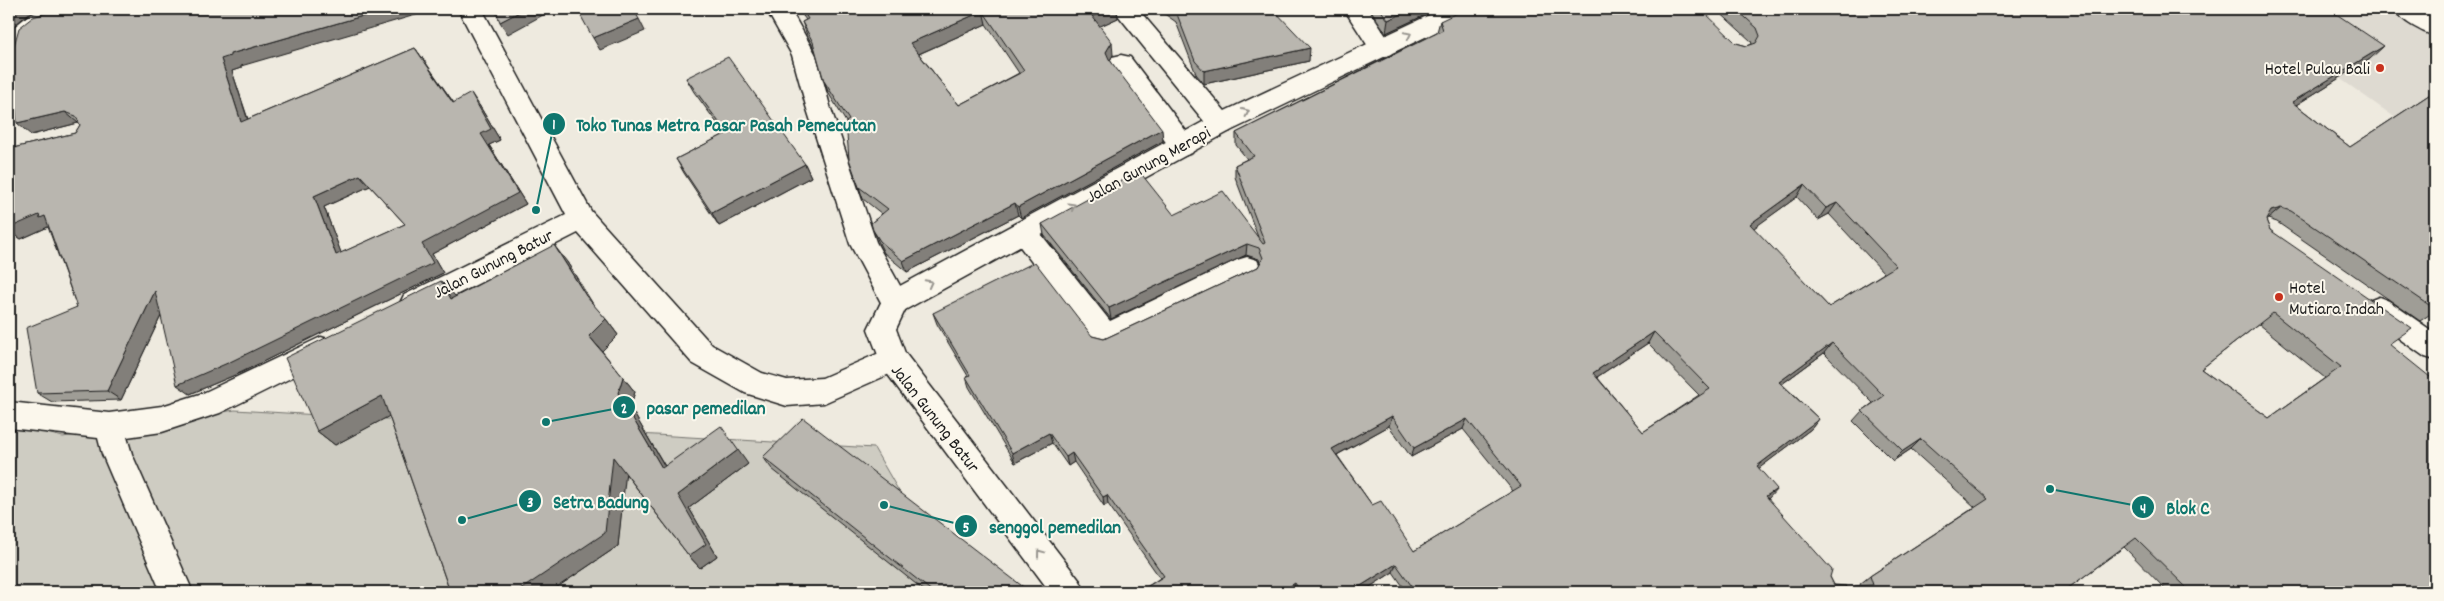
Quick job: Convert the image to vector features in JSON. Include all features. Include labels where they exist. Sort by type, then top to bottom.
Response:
[{"type":"street","points":[[9,74],[19,34],[37,21],[74,9]]},
{"type":"street","name":"Jalan Gunung Batur","points":[[470,9],[582,219],[702,354],[755,384],[788,393],[824,390],[893,359],[1069,592]]},
{"type":"street","points":[[778,9],[804,55],[818,106],[864,244],[895,302],[882,329],[893,359]]},
{"type":"street","points":[[1125,9],[1220,124]]},
{"type":"street","points":[[1356,9],[1382,48]]},
{"type":"street","name":"Jalan Gunung Merapi","points":[[895,302],[1183,146],[1220,124],[1463,9]]},
{"type":"street","points":[[2406,9],[2435,27]]},
{"type":"street","points":[[1121,64],[1183,146]]},
{"type":"street","name":"Jalan Gunung Batur","points":[[387,316],[582,219]]},
{"type":"street","points":[[1024,232],[1105,336],[1246,268]]},
{"type":"street","points":[[2355,292],[2435,348]]},
{"type":"street","points":[[9,415],[109,426],[162,419],[210,404],[343,338]]},
{"type":"street","points":[[109,426],[117,454],[177,592]]},
{"type":"shaded area","name":"Hotel Pulau Bali","points":[[2242,9],[2391,9],[2435,40],[2435,96],[2400,121]]},
{"type":"shaded area","points":[[235,410],[874,448],[957,592],[9,592],[9,424],[63,437]]},
{"type":"building","points":[[59,9],[387,9],[230,54],[230,56],[221,59],[241,122],[415,48],[453,103],[471,93],[491,129],[481,134],[518,193],[422,244],[433,263],[230,362],[177,385],[155,291],[107,391],[37,393],[26,328],[77,307],[45,216],[40,218],[39,215],[9,228],[9,149],[75,133],[80,125],[76,116],[65,112],[17,123],[12,69],[9,69],[9,63],[19,28],[33,17]],"holes":[[[360,175],[405,224],[336,255],[314,196]]]},
{"type":"building","points":[[495,9],[525,9],[500,22]]},
{"type":"building","points":[[577,9],[633,9],[639,19],[593,38]]},
{"type":"building","points":[[802,9],[1108,9],[1092,16],[1112,42],[1106,52],[1109,59],[1162,129],[1018,207],[1015,203],[903,261],[880,241],[873,230],[871,223],[888,209],[859,187],[849,159],[846,122],[849,120],[824,81],[813,42],[802,22],[808,19]],"holes":[[[983,11],[1024,71],[959,105],[910,43]]]},
{"type":"building","points":[[1175,9],[1273,9],[1310,48],[1204,71],[1195,61]]},
{"type":"building","points":[[1380,9],[1413,9],[1388,20]]},
{"type":"building","points":[[1465,9],[1701,9],[1736,43],[1747,46],[1756,43],[1760,36],[1757,28],[1736,9],[2329,9],[2384,46],[2292,102],[2350,147],[2435,91],[2435,309],[2291,211],[2281,208],[2271,211],[2266,220],[2270,230],[2412,328],[2389,344],[2435,381],[2435,592],[2191,592],[2136,538],[2063,592],[1492,592],[1489,587],[1481,592],[1416,592],[1396,564],[1351,592],[1301,592],[1295,583],[1281,592],[1139,592],[1164,576],[1107,495],[1103,497],[1072,453],[1066,457],[1049,433],[1012,453],[966,377],[970,375],[933,313],[1035,262],[1092,336],[1104,339],[1258,267],[1263,258],[1259,248],[1247,244],[1109,308],[1042,224],[1139,171],[1174,215],[1223,191],[1263,244],[1265,243],[1235,165],[1254,156],[1236,133],[1443,30],[1440,21]],"holes":[[[1804,185],[1826,208],[1837,203],[1896,266],[1829,307],[1750,224]],[[2273,313],[2341,367],[2269,418],[2201,369]],[[1654,332],[1710,389],[1643,432],[1593,373]],[[1832,343],[1884,396],[1862,411],[1903,451],[1921,439],[1988,499],[1870,576],[1873,585],[1855,586],[1850,590],[1846,586],[1834,585],[1830,577],[1832,570],[1766,496],[1777,489],[1757,466],[1819,419],[1779,382]],[[1392,416],[1414,448],[1467,419],[1521,486],[1414,551],[1381,501],[1372,505],[1332,449]]]},
{"type":"building","points":[[728,57],[805,164],[712,213],[676,159],[727,133],[686,78]]},
{"type":"building","points":[[554,245],[586,296],[606,319],[589,336],[623,377],[618,393],[662,468],[721,426],[738,450],[678,495],[706,544],[689,556],[613,457],[605,533],[517,592],[478,592],[449,589],[382,396],[317,431],[285,358],[441,281],[451,299]]},
{"type":"building","points":[[803,418],[1026,589],[1023,592],[933,592],[763,457]]},
{"type":"place","name":"Hotel Pulau Bali","points":[[2380,68]]},
{"type":"place","name":"Toko Tunas Metra Pasar Pasah Pemecutan","points":[[536,210]]},
{"type":"place","name":"Hotel Mutiara Indah","points":[[2279,297]]},
{"type":"place","name":"pasar pemedilan","points":[[546,422]]},
{"type":"place","name":"Blok C","points":[[2050,489]]},
{"type":"place","name":"senggol pemedilan","points":[[884,505]]},
{"type":"place","name":"Setra Badung","points":[[462,520]]}]
